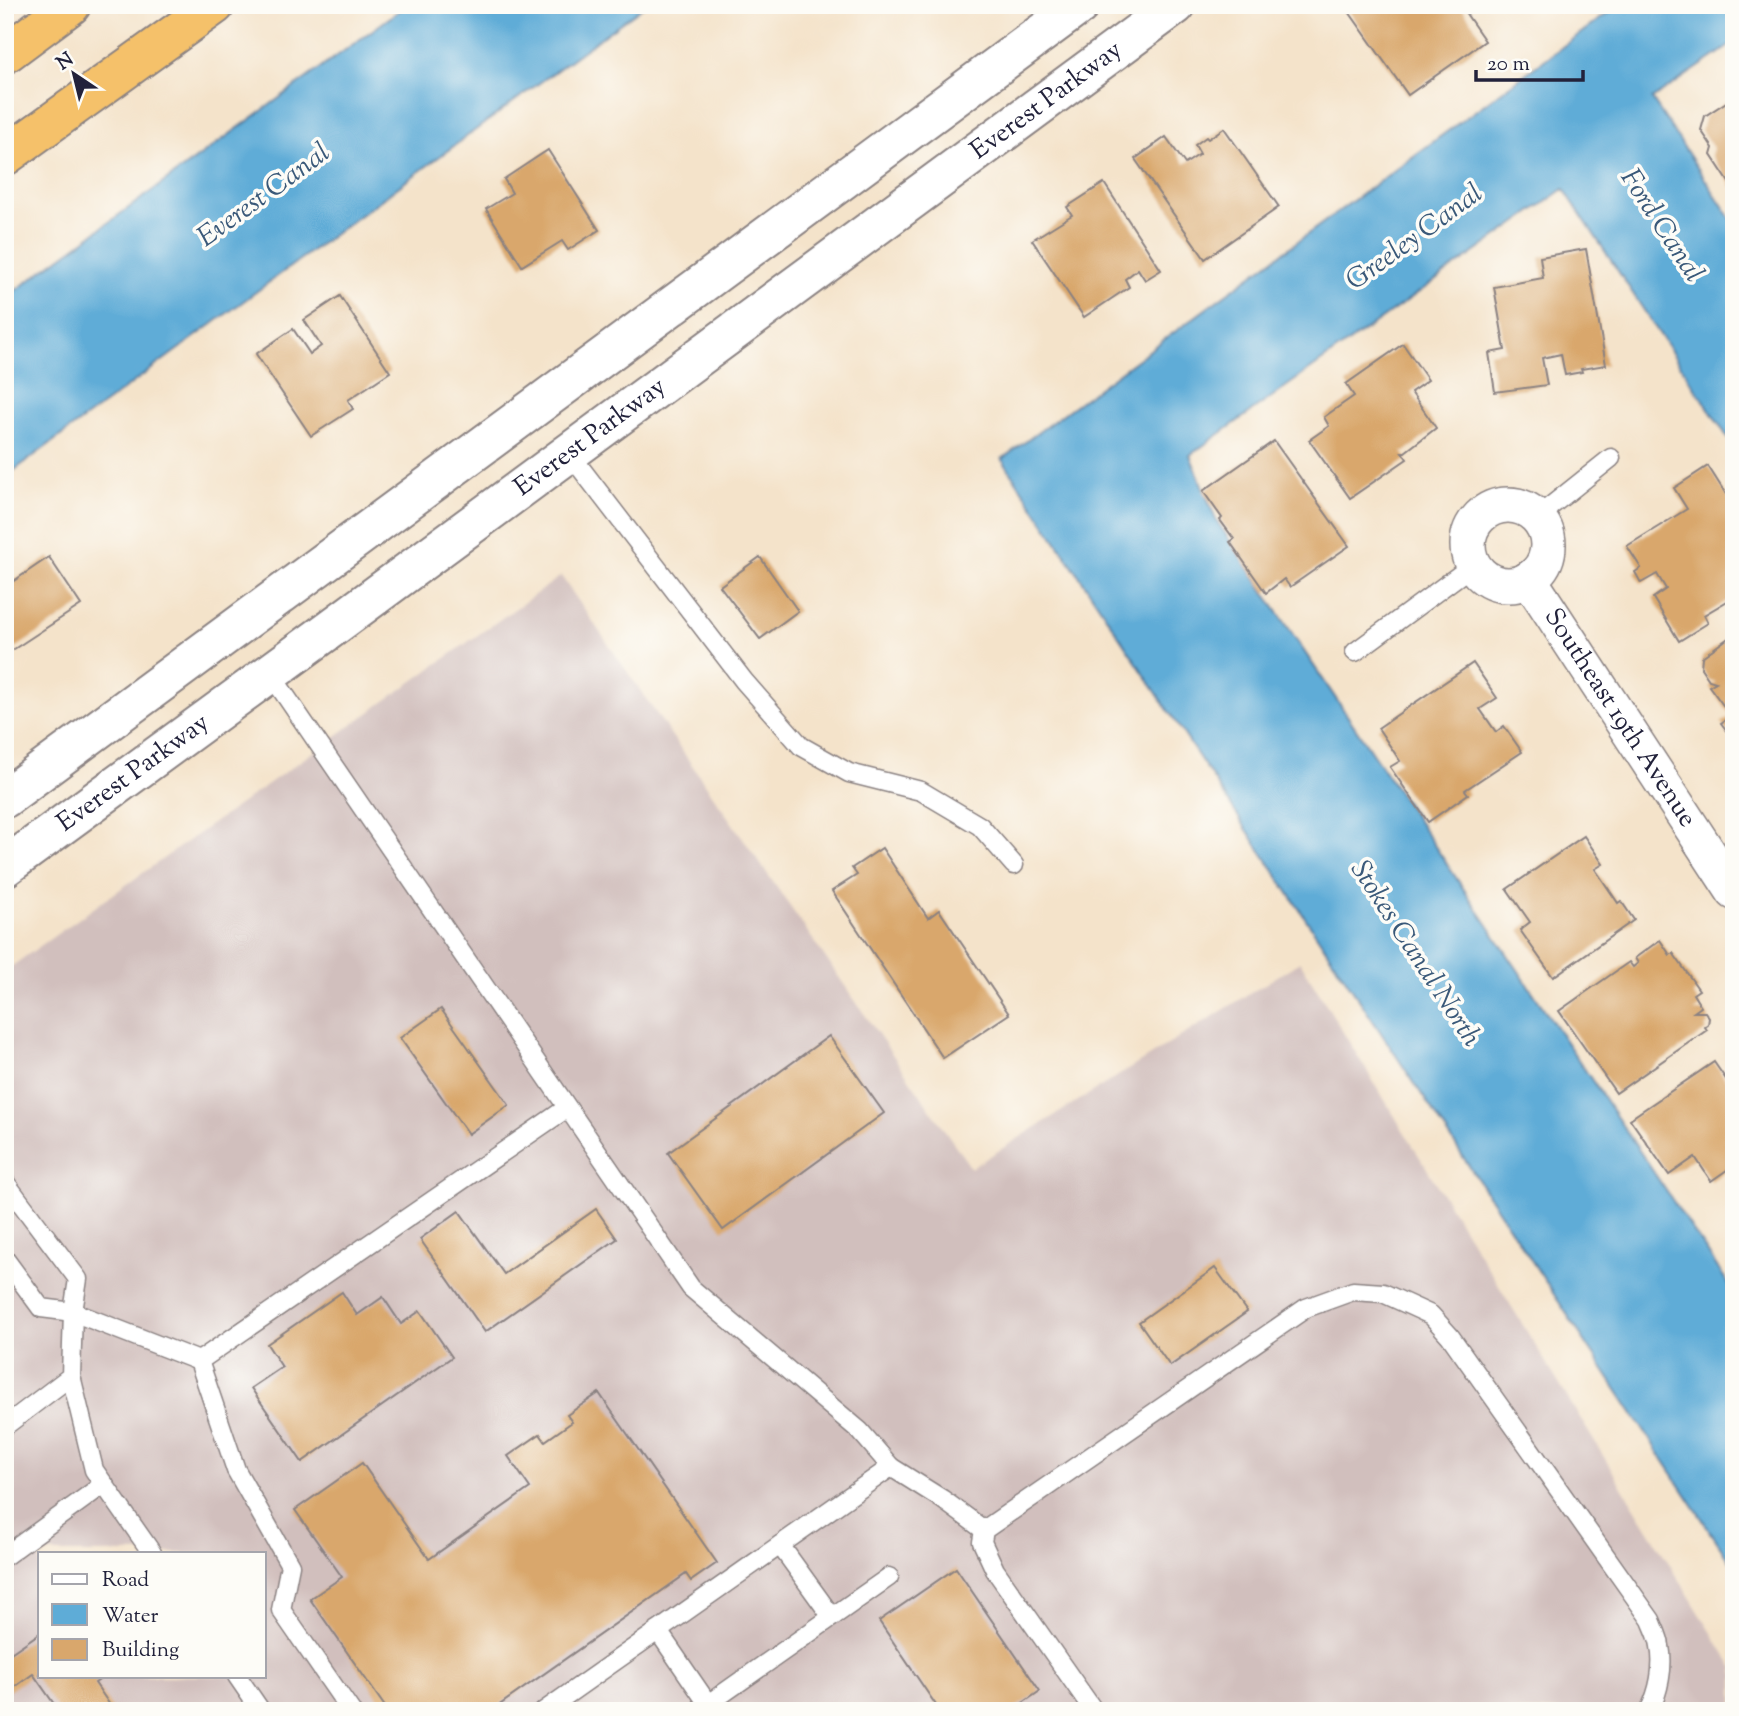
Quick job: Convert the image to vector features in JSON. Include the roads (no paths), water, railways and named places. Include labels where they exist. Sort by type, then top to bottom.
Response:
[{"type":"highway","points":[[5,54],[71,5]]},
{"type":"highway","points":[[5,156],[215,5]]},
{"type":"street","points":[[5,798],[1080,5]]},
{"type":"street","name":"Everest Parkway","points":[[5,867],[1176,5]]},
{"type":"street","points":[[534,408],[569,453]]},
{"type":"street","points":[[1473,565],[1468,541],[1471,528],[1479,517],[1501,505],[1526,509],[1536,517]]},
{"type":"street","name":"Southeast 19th Avenue","points":[[1473,565],[1481,575],[1504,585],[1529,579],[1538,571],[1548,550],[1544,527],[1536,517]]},
{"type":"street","name":"Southeast 19th Avenue","points":[[1529,579],[1734,892]]},
{"type":"street","points":[[236,628],[270,673]]},
{"type":"lane","points":[[569,453],[744,681],[801,746],[849,773],[921,791],[981,826],[1014,865]]},
{"type":"lane","points":[[1536,517],[1611,458]]},
{"type":"lane","points":[[1355,652],[1473,565]]},
{"type":"lane","points":[[270,673],[691,1288],[860,1431],[891,1467],[942,1499],[984,1530]]},
{"type":"lane","points":[[199,1361],[567,1108]]},
{"type":"lane","points":[[5,1182],[78,1279],[73,1312],[71,1376],[94,1470],[151,1552]]},
{"type":"lane","points":[[5,1259],[41,1308],[73,1312],[199,1361],[236,1470],[290,1565],[281,1610],[351,1711]]},
{"type":"lane","points":[[1094,1711],[995,1570],[982,1542],[984,1530],[1306,1308],[1353,1290],[1383,1293],[1431,1315],[1450,1336],[1651,1620],[1660,1645],[1661,1671],[1656,1698],[1649,1711]]},
{"type":"lane","points":[[5,1426],[71,1376]]},
{"type":"lane","points":[[544,1711],[891,1467]]},
{"type":"lane","points":[[5,1556],[104,1484]]},
{"type":"lane","points":[[780,1545],[832,1618]]},
{"type":"lane","points":[[658,1631],[703,1707],[889,1577]]},
{"type":"lane","points":[[238,1678],[261,1711]]},
{"type":"water","name":"Everest Canal","points":[[407,5],[645,5],[5,477],[5,298]]},
{"type":"water","points":[[1619,5],[1734,5],[1734,43],[1652,99],[1734,223],[1734,447],[1564,189],[1190,455],[1216,520],[1734,1292],[1734,1567],[1002,459]]},
{"type":"water label","name":"Ford Canal","points":[[1661,226]]},
{"type":"water label","name":"Greeley Canal","points":[[1415,238]]},
{"type":"water label","name":"Stokes Canal North","points":[[1415,954]]}]
